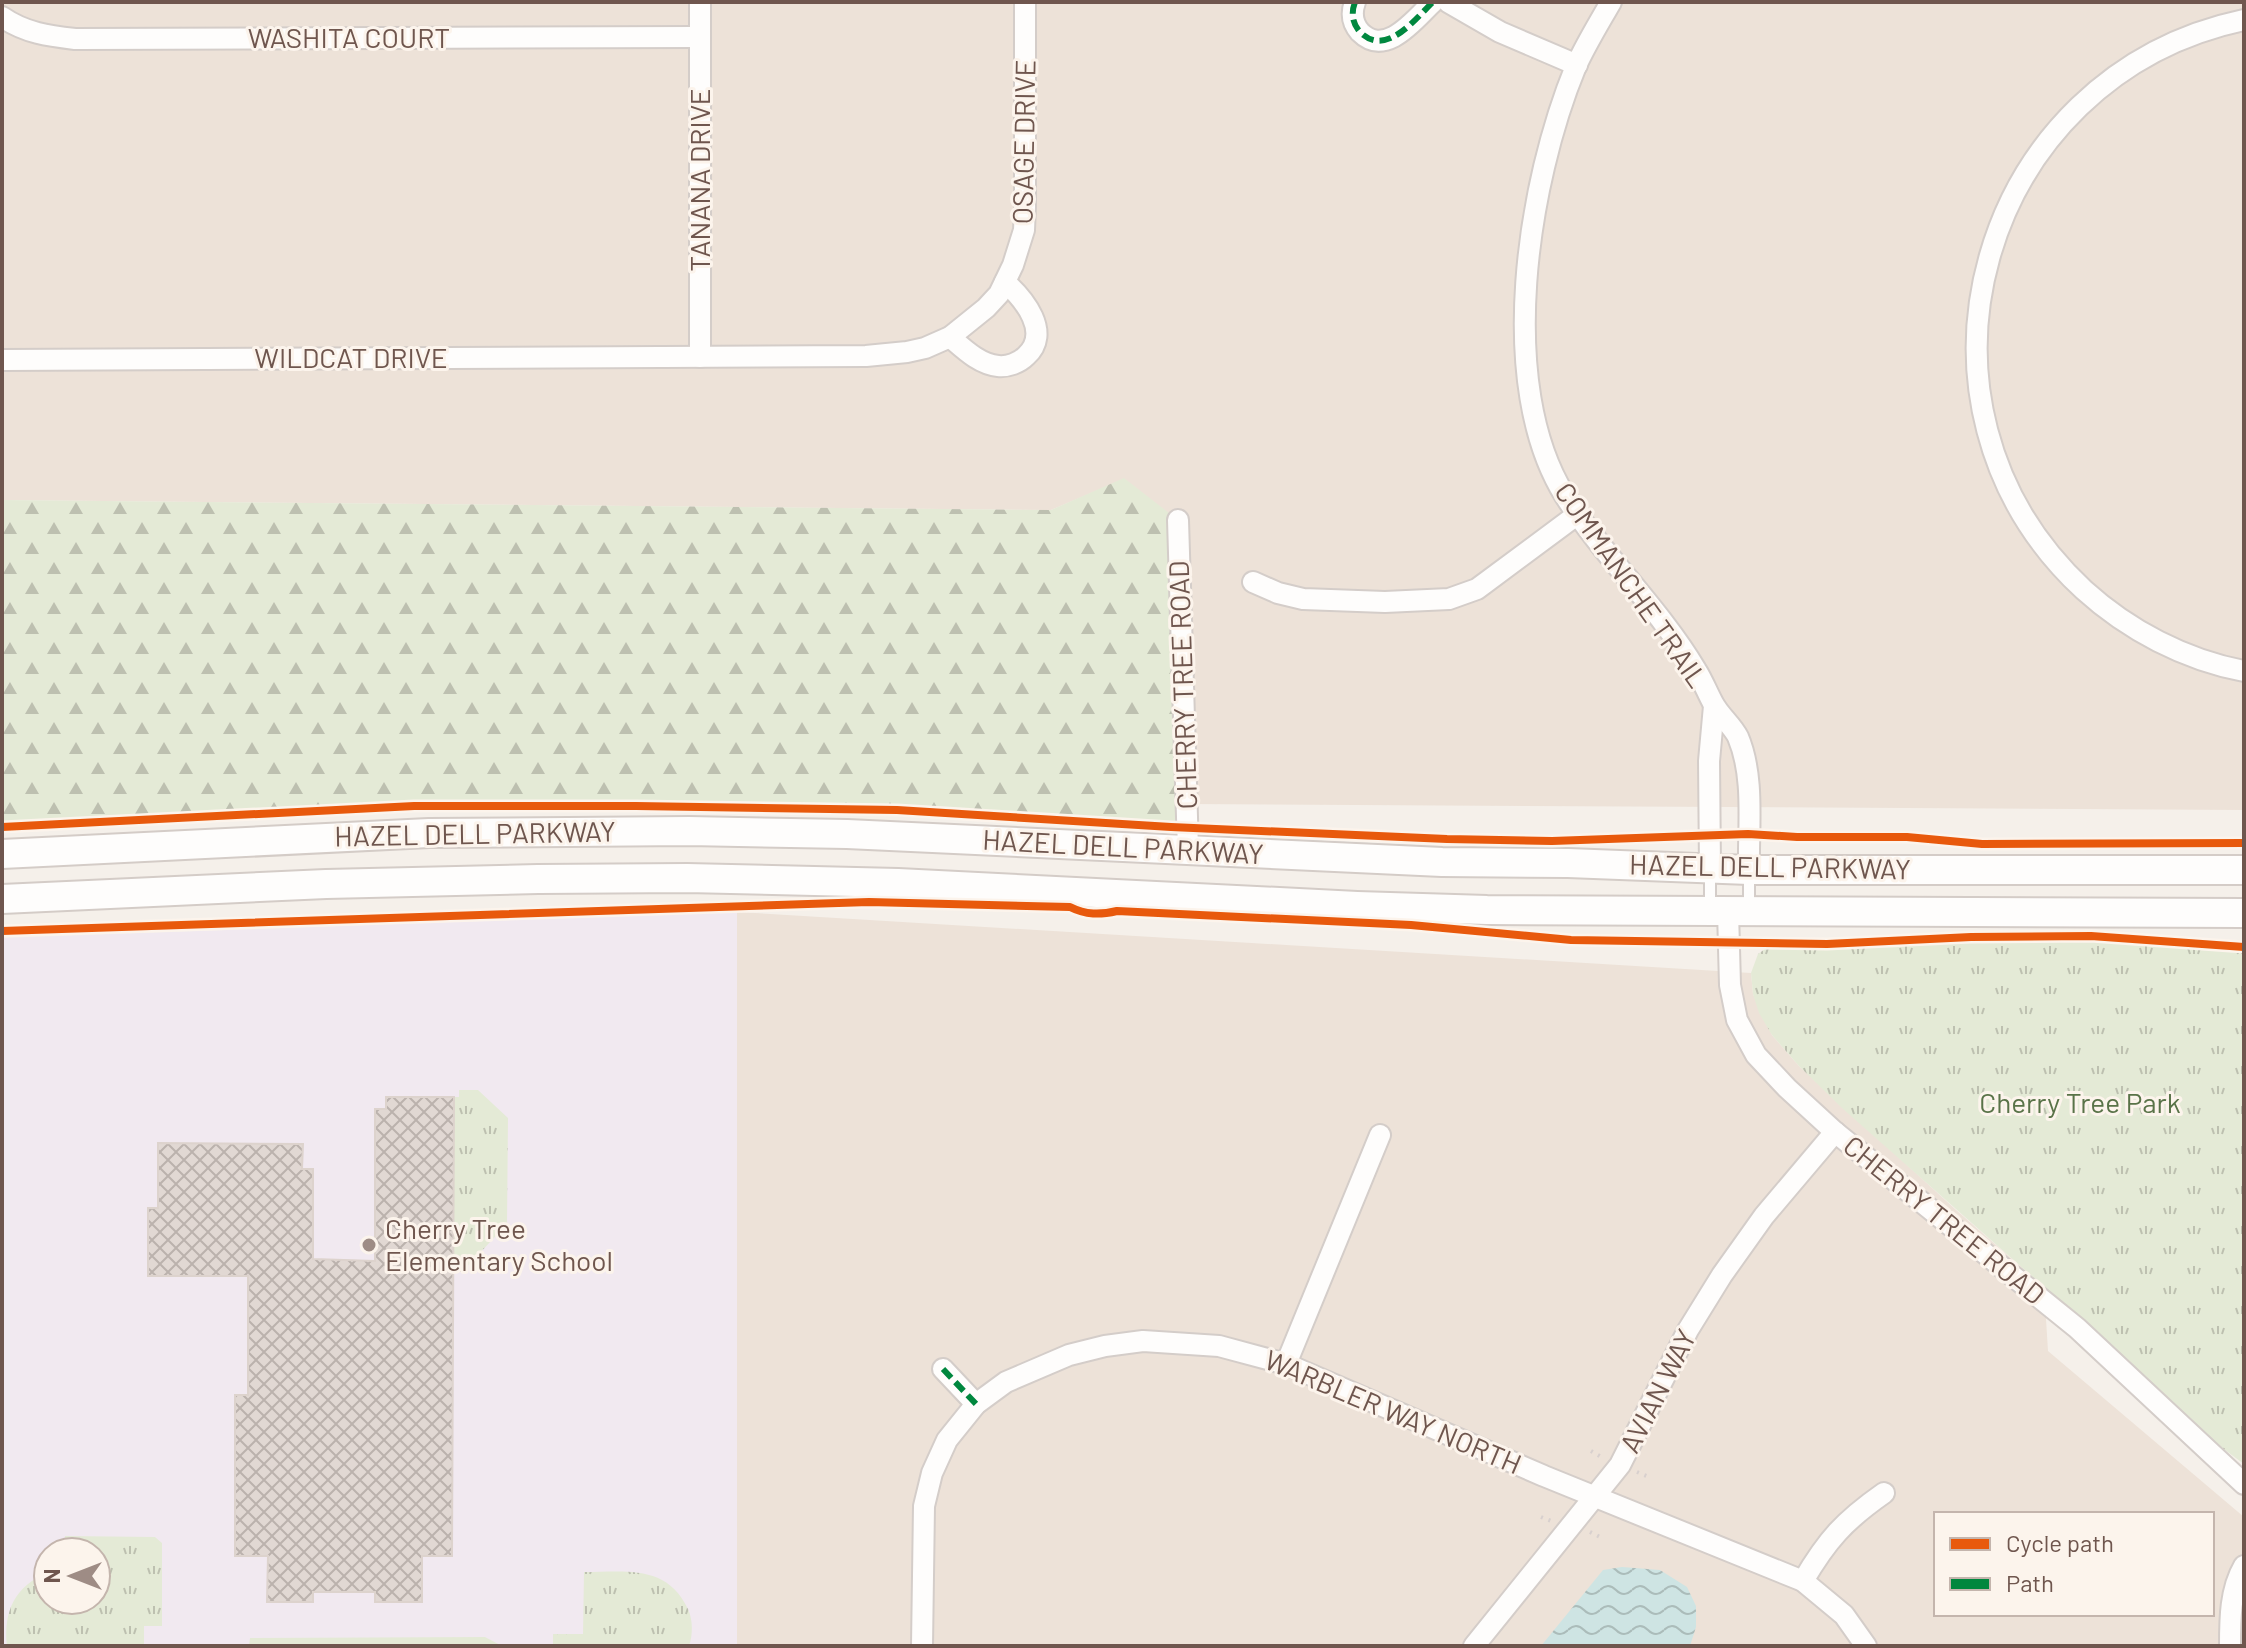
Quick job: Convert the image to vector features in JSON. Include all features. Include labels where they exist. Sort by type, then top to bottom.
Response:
[{"type":"main road","name":"HAZEL DELL PARKWAY","points":[[2,854],[429,833],[674,831],[847,834],[1442,862],[1749,870],[2244,870]]},
{"type":"main road","name":"HAZEL DELL PARKWAY","points":[[2,899],[326,884],[687,878],[898,883],[1357,906],[1729,912],[2244,913]]},
{"type":"street","name":"TANANA DRIVE","points":[[700,2],[700,357]]},
{"type":"street","name":"OSAGE DRIVE","points":[[700,357],[888,355],[925,348],[950,337],[986,308],[1005,282],[1020,249],[1024,230],[1025,2]]},
{"type":"street","points":[[1355,2],[1353,17],[1356,27],[1377,41],[1393,38],[1433,2]]},
{"type":"street","points":[[1448,2],[1500,32],[1577,65]]},
{"type":"street","name":"COMMANCHE TRAIL","points":[[1611,2],[1577,65],[1551,138],[1535,209],[1527,288],[1528,392],[1540,444],[1551,470],[1578,514],[1678,643],[1714,706],[1737,736],[1746,771],[1749,870]]},
{"type":"street","name":"WASHITA COURT","points":[[2,17],[34,33],[75,39],[700,37]]},
{"type":"street","points":[[2244,20],[2190,36],[2151,53],[2096,90],[2060,125],[2023,176],[1991,248],[1979,308],[1977,337],[1981,395],[1997,460],[2024,516],[2049,552],[2092,596],[2137,629],[2176,650],[2244,671]]},
{"type":"street","points":[[950,337],[973,357],[999,366],[1018,362],[1030,353],[1036,338],[1036,326],[1024,303],[1005,282]]},
{"type":"street","name":"WILDCAT DRIVE","points":[[2,360],[700,357]]},
{"type":"street","points":[[1253,582],[1303,599],[1385,602],[1449,599],[1477,589],[1578,514]]},
{"type":"street","name":"CHERRY TREE ROAD","points":[[1178,520],[1188,850]]},
{"type":"street","name":"COMMANCHE TRAIL","points":[[1710,867],[1709,761],[1714,706]]},
{"type":"street","name":"CHERRY TREE ROAD","points":[[1729,912],[1730,985],[1737,1020],[1756,1055],[1835,1132],[2077,1328],[2244,1484]]},
{"type":"street","name":"AVIAN WAY","points":[[1474,1646],[1620,1465],[1688,1330],[1722,1275],[1764,1216],[1835,1132]]},
{"type":"street","points":[[1286,1364],[1380,1135]]},
{"type":"street","name":"WARBLER WAY NORTH","points":[[922,1646],[922,1527],[927,1489],[947,1440],[976,1404],[1006,1382],[1036,1367],[1105,1346],[1143,1341],[1219,1346],[1286,1364],[1803,1581],[1844,1615],[1866,1646]]},
{"type":"street","points":[[943,1369],[976,1404]]},
{"type":"street","points":[[1803,1581],[1835,1532],[1884,1493]]},
{"type":"street","points":[[2230,1646],[2230,1609],[2244,1566]]},
{"type":"lane","points":[[1710,867],[1729,912]]},
{"type":"lane","points":[[1729,912],[1749,870]]},
{"type":"shaded area","points":[[2,2],[2244,2],[2244,810],[1186,804],[1124,479],[1051,510],[2,500]]},
{"type":"shaded area","points":[[737,912],[1751,973],[1753,994],[1772,1035],[1799,1066],[2044,1287],[2048,1351],[2244,1517],[2244,1646],[737,1646]]},
{"type":"shaded area","name":"Cherry Tree Elementary School","points":[[737,912],[737,1646],[2,1646],[2,938]]},
{"type":"green space","points":[[1124,478],[1178,520],[1187,828],[897,810],[636,806],[414,806],[2,827],[2,500],[1051,510]]},
{"type":"green space","name":"Cherry Tree Park","points":[[2086,941],[2244,952],[2244,1464],[2202,1433],[2044,1287],[1842,1108],[1772,1035],[1759,1013],[1753,994],[1751,973],[1758,954],[1768,947],[1833,949]]},
{"type":"green space","points":[[459,1090],[478,1090],[508,1118],[507,1224],[462,1272],[453,1271],[454,1097],[459,1097]]},
{"type":"green space","points":[[112,1537],[155,1537],[162,1543],[162,1626],[144,1626],[144,1646],[7,1646],[10,1611],[19,1592],[32,1582],[32,1616],[112,1616]]},
{"type":"green space","points":[[584,1572],[630,1572],[669,1584],[690,1613],[692,1628],[689,1646],[553,1646],[553,1634],[583,1634]]},
{"type":"green space","points":[[485,1637],[502,1646],[249,1646],[250,1638]]},
{"type":"water","points":[[1622,1567],[1660,1570],[1687,1587],[1696,1606],[1696,1627],[1690,1646],[1541,1646],[1603,1570]]},
{"type":"building","name":"Cherry Tree Elementary School","points":[[386,1097],[454,1097],[452,1556],[422,1556],[422,1602],[375,1602],[375,1592],[313,1592],[313,1602],[267,1602],[268,1556],[235,1556],[235,1395],[248,1395],[248,1276],[148,1276],[148,1208],[158,1208],[158,1143],[303,1144],[302,1169],[313,1169],[313,1259],[375,1261],[375,1109],[386,1109]]},
{"type":"marked path","points":[[1355,2],[1353,18],[1357,29],[1370,39],[1380,41],[1400,33],[1433,2]]},
{"type":"marked path","points":[[943,1369],[976,1404]]},
{"type":"cycle path","points":[[2,827],[414,806],[636,806],[897,810],[1171,827],[1447,839],[1552,841],[1748,834],[1907,837],[1982,844],[2244,843]]},
{"type":"cycle path","points":[[2,931],[869,902],[1070,907],[1093,914],[1117,911],[1411,925],[1571,940],[1827,944],[1971,937],[2091,936],[2244,947]]},
{"type":"place","name":"Cherry Tree Elementary School","points":[[369,1245]]}]
